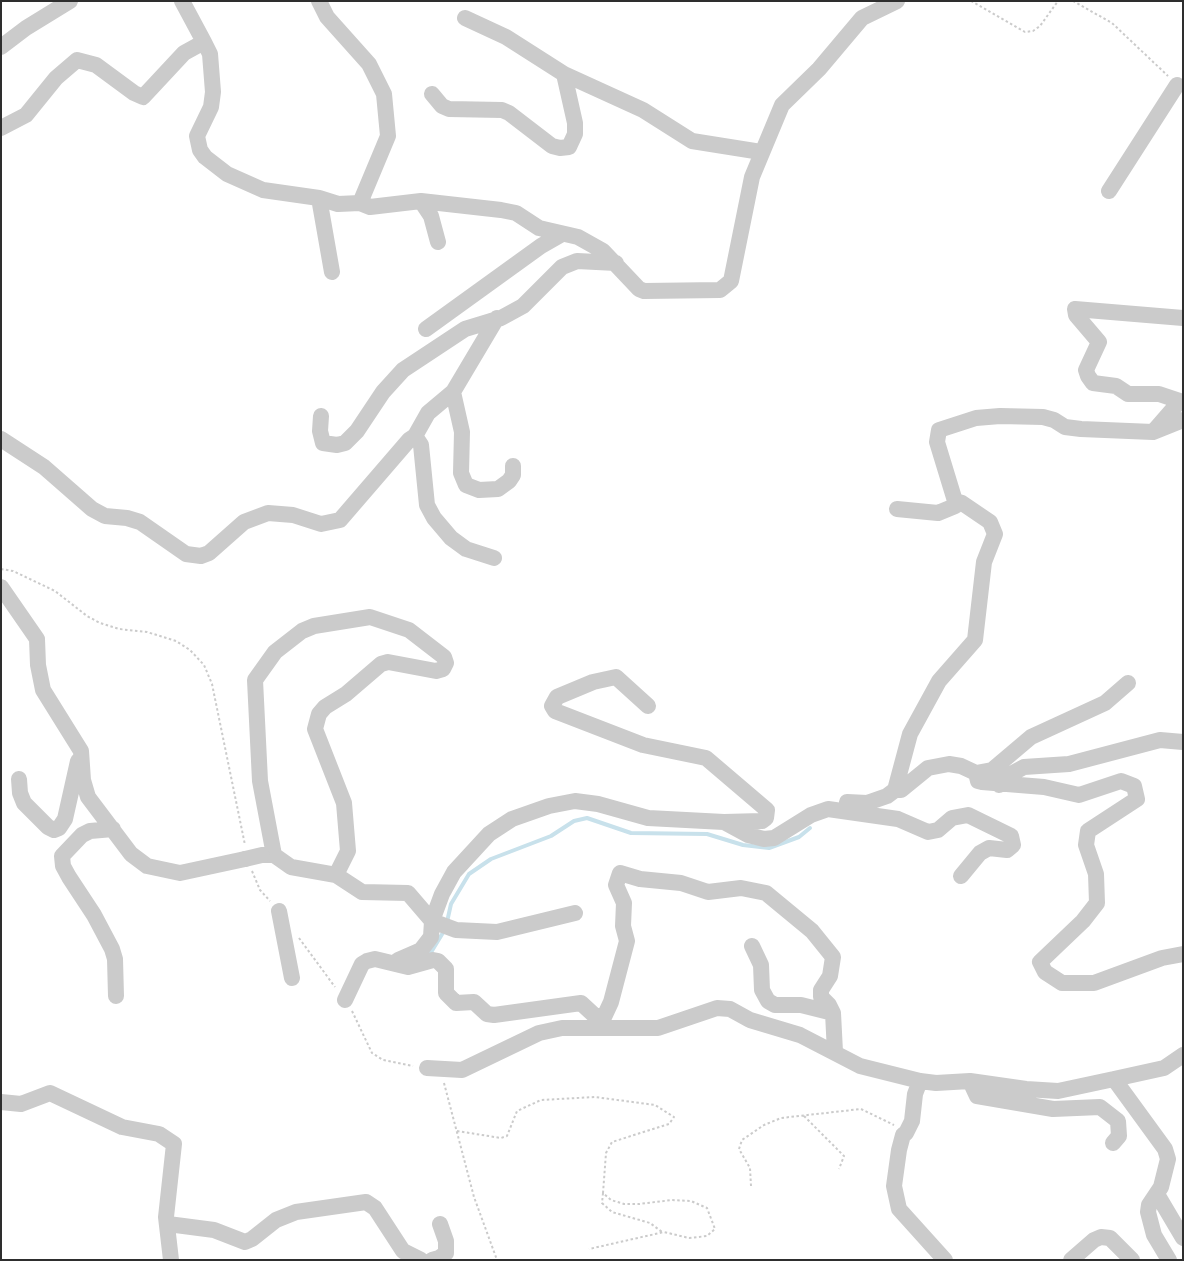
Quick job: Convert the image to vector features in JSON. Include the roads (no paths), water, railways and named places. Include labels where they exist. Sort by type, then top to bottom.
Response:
[{"type":"lane","points":[[1,47],[26,28],[70,1]]},
{"type":"lane","points":[[182,1],[210,54],[214,92],[210,107],[197,136],[200,150],[204,157],[227,174],[263,190],[319,198],[338,204],[360,203],[370,207],[421,201],[516,213],[539,228],[578,237],[603,251],[644,292],[720,290],[731,280],[752,176],[782,105],[820,69],[862,18],[897,1]]},
{"type":"lane","points":[[319,1],[327,17],[369,64],[384,94],[388,136],[360,203]]},
{"type":"lane","points":[[464,18],[506,37],[564,74],[643,110],[692,141],[761,152]]},
{"type":"lane","points":[[1,128],[26,115],[56,78],[77,60],[96,64],[134,93],[143,97],[184,53],[204,42]]},
{"type":"lane","points":[[432,94],[442,106],[449,109],[502,110],[509,113],[552,146],[560,148],[570,147],[575,134],[575,123],[564,74]]},
{"type":"lane","points":[[1109,191],[1177,85]]},
{"type":"lane","points":[[319,198],[332,272]]},
{"type":"lane","points":[[421,201],[431,216],[438,242]]},
{"type":"lane","points":[[426,329],[541,246],[562,234]]},
{"type":"lane","points":[[321,416],[320,431],[323,443],[338,445],[345,443],[357,431],[383,392],[402,370],[465,329],[497,318],[522,306],[562,267],[577,261],[616,263]]},
{"type":"lane","points":[[1153,432],[1180,400],[1159,394],[1128,394],[1116,386],[1093,383],[1086,370],[1099,342],[1076,315],[1075,309],[1183,318]]},
{"type":"lane","points":[[1,439],[44,467],[92,509],[105,516],[127,518],[140,522],[186,554],[201,556],[209,553],[244,522],[268,512],[293,515],[321,524],[340,520],[409,440],[415,436],[428,413],[454,392],[497,318]]},
{"type":"lane","points":[[454,392],[462,432],[461,473],[466,485],[479,490],[498,489],[509,481],[513,475],[513,466]]},
{"type":"lane","points":[[897,509],[938,512],[955,506],[956,501],[937,442],[939,430],[976,418],[1000,416],[1043,417],[1066,426],[1081,429],[1153,432],[1183,420]]},
{"type":"lane","points":[[415,436],[421,445],[427,505],[434,518],[451,538],[466,549],[494,558]]},
{"type":"lane","points":[[828,809],[830,802],[867,803],[888,796],[895,790],[910,734],[939,681],[975,640],[984,562],[995,534],[990,522],[956,501]]},
{"type":"lane","points":[[1,587],[37,639],[38,665],[43,690],[80,751],[83,780],[88,797],[131,854],[147,866],[180,873],[268,855],[291,867],[336,875],[362,892],[408,893],[436,923],[456,930],[497,932],[575,913]]},
{"type":"lane","points":[[268,855],[260,781],[255,680],[275,652],[302,631],[314,626],[370,617],[409,630],[444,657],[446,663],[443,669],[436,671],[388,662],[381,664],[346,694],[325,707],[320,714],[315,730],[344,803],[348,852],[336,875]]},
{"type":"lane","points":[[386,963],[394,962],[421,950],[431,937],[442,894],[454,872],[489,834],[512,819],[549,806],[575,801],[598,804],[633,816],[648,818],[724,822],[762,821],[766,818],[767,810],[706,758],[643,745],[555,710],[552,706],[557,697],[593,682],[616,677],[648,706]]},
{"type":"lane","points":[[895,790],[901,790],[928,768],[950,764],[976,772],[992,770],[1031,737],[1105,703],[1128,683]]},
{"type":"lane","points":[[999,785],[1011,774],[1024,767],[1069,764],[1160,740],[1183,742]]},
{"type":"lane","points":[[19,779],[20,793],[24,803],[48,827],[54,830],[59,828],[65,819],[71,783],[80,751]]},
{"type":"lane","points":[[976,772],[978,781],[999,785],[1044,787],[1079,795],[1121,781],[1134,786],[1137,799],[1088,831],[1086,845],[1096,874],[1097,903],[1082,921],[1040,962],[1045,972],[1062,983],[1094,983],[1162,958],[1183,954]]},
{"type":"lane","points":[[724,822],[748,835],[764,839],[774,838],[811,815],[828,809],[898,819],[928,832],[938,830],[952,818],[968,815],[1010,836],[1012,845],[1007,850],[989,848],[980,853],[961,876]]},
{"type":"lane","points":[[113,829],[90,831],[82,835],[62,856],[63,866],[94,915],[112,949],[115,959],[116,996]]},
{"type":"lane","points":[[345,1000],[362,964],[375,959],[408,967],[433,960],[438,961],[446,968],[446,993],[456,1003],[474,1002],[487,1014],[494,1016],[582,1003],[594,1016],[604,1017],[611,1002],[627,941],[623,926],[624,903],[616,885],[620,873],[640,879],[681,883],[708,892],[741,888],[766,892],[812,931],[833,957],[830,976],[821,990],[821,997],[829,1005],[833,1013],[836,1052]]},
{"type":"lane","points":[[279,911],[292,978]]},
{"type":"lane","points":[[752,946],[761,965],[762,990],[768,1001],[775,1005],[801,1005],[833,1013]]},
{"type":"lane","points":[[427,1068],[462,1070],[539,1033],[562,1028],[658,1028],[717,1008],[730,1009],[750,1020],[800,1035],[860,1066],[920,1081],[936,1083],[970,1081],[1026,1089],[1058,1091],[1164,1068],[1183,1055]]},
{"type":"lane","points":[[1114,1079],[1165,1149],[1168,1159],[1161,1187],[1149,1206],[1148,1212],[1154,1235],[1169,1260]]},
{"type":"lane","points":[[920,1081],[915,1094],[912,1121],[903,1135],[899,1150],[894,1186],[899,1209],[945,1260]]},
{"type":"lane","points":[[970,1081],[977,1096],[1053,1109],[1100,1107],[1118,1121],[1119,1136],[1113,1143]]},
{"type":"lane","points":[[1,1102],[20,1104],[50,1093],[122,1128],[159,1134],[174,1144],[166,1217],[171,1260]]},
{"type":"lane","points":[[1157,1194],[1183,1238]]},
{"type":"lane","points":[[168,1224],[214,1230],[245,1242],[252,1240],[276,1220],[296,1212],[366,1202],[375,1208],[402,1251],[421,1260]]},
{"type":"lane","points":[[432,1260],[439,1258],[446,1252],[446,1241],[440,1224]]},
{"type":"lane","points":[[1072,1260],[1094,1240],[1101,1237],[1110,1238],[1132,1260]]},
{"type":"waterway","points":[[447,922],[451,904],[469,874],[491,859],[551,836],[574,821],[587,818],[631,833],[707,834],[743,845],[769,848],[799,837],[810,828]]},
{"type":"waterway","points":[[430,954],[444,931]]}]
